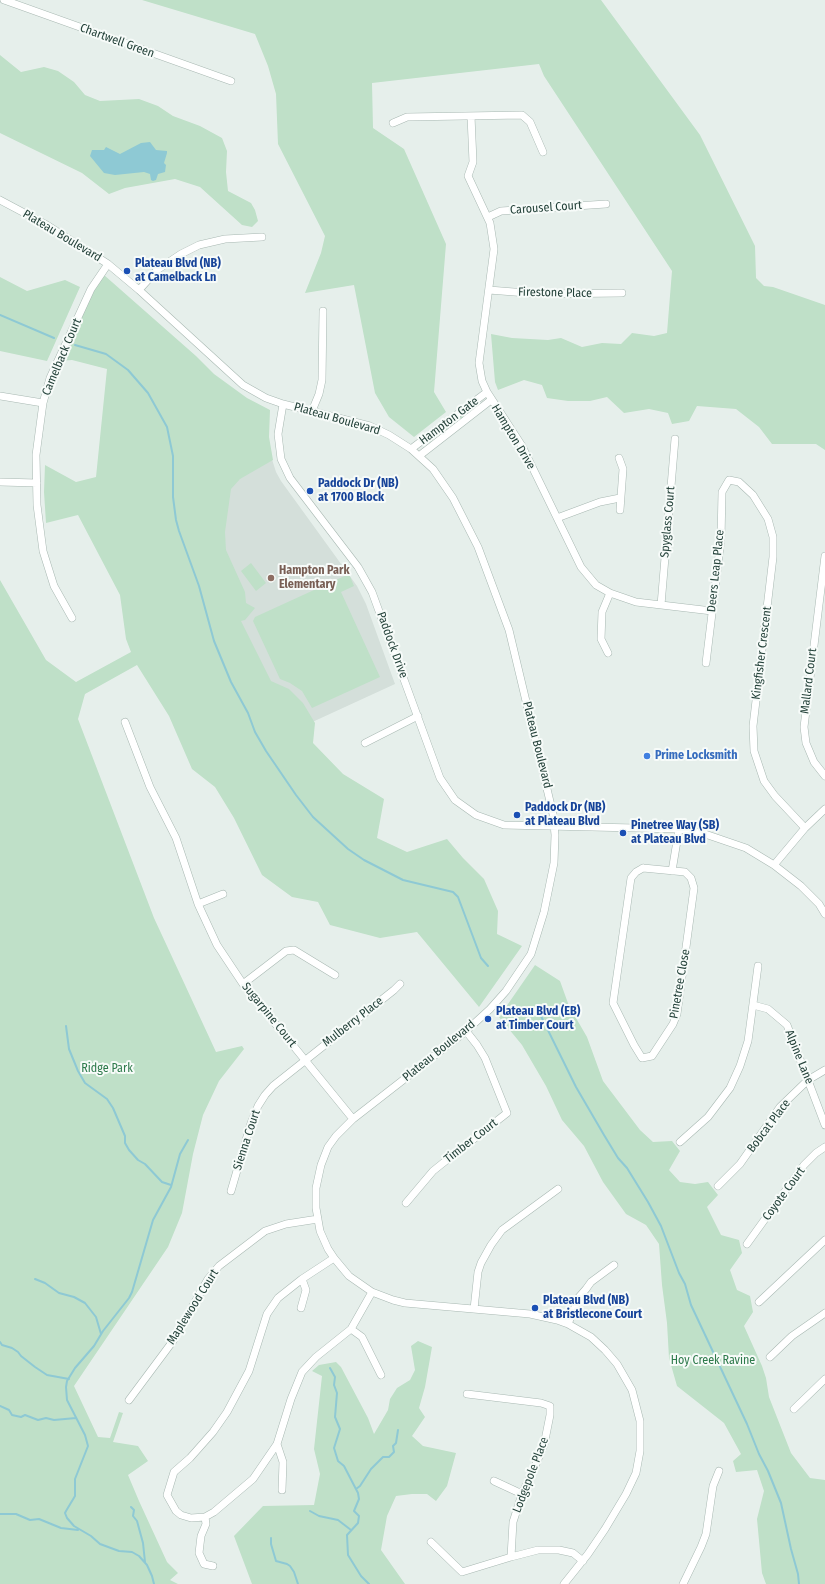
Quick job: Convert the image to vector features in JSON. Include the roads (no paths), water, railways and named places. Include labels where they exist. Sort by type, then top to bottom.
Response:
[{"type":"street","name":"Chartwell Green","points":[[4,0],[230,81]]},
{"type":"street","points":[[392,123],[407,117],[522,115],[530,122],[543,152]]},
{"type":"street","name":"Hampton Drive","points":[[471,116],[473,162],[468,176],[488,217],[494,248],[479,363],[482,381],[487,392],[522,446],[581,567],[596,585],[610,593],[636,602],[712,611]]},
{"type":"street","name":"Plateau Boulevard","points":[[0,200],[45,224],[108,264],[139,290],[243,385],[266,398],[283,404],[370,426],[389,434],[411,449],[433,469],[453,498],[478,548],[509,630],[555,826],[554,863],[544,912],[531,954],[506,991],[490,1009],[466,1031],[352,1119],[328,1148],[321,1165],[315,1193],[318,1219],[324,1240],[334,1258],[349,1276],[372,1292],[405,1303],[530,1314],[557,1320],[591,1336],[617,1364],[628,1382],[636,1401],[641,1433],[638,1462],[632,1481],[619,1507],[583,1561],[564,1584]]},
{"type":"street","name":"Carousel Court","points":[[488,217],[501,210],[606,204]]},
{"type":"street","points":[[139,290],[157,270],[181,254],[199,245],[225,239],[262,238]]},
{"type":"street","name":"Camelback Court","points":[[72,618],[54,586],[43,551],[37,505],[36,455],[43,403],[56,364],[91,289],[108,264]]},
{"type":"street","name":"Firestone Place","points":[[489,290],[539,294],[622,293]]},
{"type":"street","points":[[312,411],[319,394],[322,380],[323,311]]},
{"type":"street","name":"Hampton Gate","points":[[411,449],[487,392]]},
{"type":"street","points":[[0,396],[43,403]]},
{"type":"street","name":"Hampton Gate","points":[[419,456],[491,400]]},
{"type":"street","name":"Paddock Drive","points":[[283,404],[278,434],[281,459],[290,478],[358,567],[372,592],[440,778],[455,800],[476,815],[504,825],[679,829],[705,834],[746,848],[774,865],[801,886],[825,914]]},
{"type":"street","name":"Spyglass Court","points":[[661,604],[675,439]]},
{"type":"street","points":[[619,458],[623,469],[620,510]]},
{"type":"street","name":"Deers Leap Place","points":[[706,663],[721,539],[722,492],[729,480]]},
{"type":"street","name":"Kingfisher Crescent","points":[[729,480],[739,482],[753,495],[768,519],[773,537],[773,557],[753,726],[754,751],[764,781],[775,796],[805,828]]},
{"type":"street","points":[[0,482],[37,483]]},
{"type":"street","points":[[557,518],[600,502],[620,498]]},
{"type":"street","name":"Mallard Court","points":[[825,556],[804,727],[806,743],[814,762],[825,776]]},
{"type":"street","points":[[608,653],[601,639],[602,612],[610,593]]},
{"type":"street","points":[[365,743],[418,716]]},
{"type":"street","name":"Sugarpine Court","points":[[125,722],[150,787],[176,838],[198,904],[217,945],[243,984],[352,1119]]},
{"type":"street","points":[[774,865],[805,828],[825,809]]},
{"type":"street","points":[[672,871],[679,829]]},
{"type":"street","name":"Pinetree Close","points":[[643,868],[672,871],[685,872],[692,878],[694,888],[677,1014],[673,1024],[652,1056],[642,1058],[634,1045],[614,1003],[631,878],[636,872],[643,868]]},
{"type":"street","points":[[198,904],[223,894]]},
{"type":"street","points":[[243,984],[286,951],[294,950],[335,975]]},
{"type":"street","points":[[680,1142],[708,1117],[730,1088],[740,1066],[748,1041],[758,966]]},
{"type":"street","name":"Mulberry Place","points":[[305,1060],[400,984]]},
{"type":"street","name":"Alpine Lane","points":[[753,1005],[768,1009],[787,1025],[825,1125]]},
{"type":"street","name":"Timber Court","points":[[406,1203],[428,1176],[443,1162],[507,1113],[485,1058],[466,1031]]},
{"type":"street","name":"Sienna Court","points":[[231,1191],[251,1122],[258,1106],[273,1086],[305,1060]]},
{"type":"street","name":"Bobcat Place","points":[[718,1186],[740,1164],[780,1107],[808,1080],[825,1070]]},
{"type":"street","name":"Coyote Court","points":[[747,1244],[804,1165],[816,1153],[825,1147]]},
{"type":"street","points":[[474,1309],[478,1272],[481,1263],[491,1245],[502,1230],[558,1189]]},
{"type":"street","name":"Maplewood Court","points":[[129,1400],[173,1341],[208,1279],[219,1266],[264,1231],[286,1224],[318,1219]]},
{"type":"street","points":[[759,1302],[825,1240]]},
{"type":"street","points":[[334,1258],[302,1279],[278,1298],[267,1314],[249,1371],[228,1412],[213,1432],[174,1472],[167,1495],[173,1506],[181,1515],[196,1518],[214,1512],[253,1479],[277,1444],[290,1400],[302,1372],[316,1357],[351,1330],[372,1292]]},
{"type":"street","points":[[568,1324],[580,1297],[591,1282],[614,1265]]},
{"type":"street","points":[[302,1279],[306,1290],[302,1308]]},
{"type":"street","points":[[770,1357],[792,1336],[825,1314]]},
{"type":"street","points":[[351,1330],[362,1337],[381,1375]]},
{"type":"street","points":[[794,1409],[825,1379]]},
{"type":"street","name":"Lodgepole Place","points":[[467,1394],[541,1403],[550,1406],[550,1415],[544,1445],[522,1494],[512,1529],[511,1557]]},
{"type":"street","points":[[277,1444],[283,1462],[282,1490]]},
{"type":"street","points":[[683,1584],[702,1547],[706,1534],[713,1486],[719,1471]]},
{"type":"street","points":[[494,1481],[522,1494]]},
{"type":"street","points":[[205,1516],[206,1524],[201,1536],[199,1553],[204,1564],[212,1566]]},
{"type":"street","points":[[431,1542],[462,1572],[538,1550],[559,1550],[573,1554],[583,1561]]},
{"type":"water","points":[[150,142],[156,150],[167,151],[164,163],[166,165],[165,172],[158,174],[156,180],[153,181],[151,180],[150,174],[144,172],[115,175],[104,173],[90,156],[92,150],[104,150],[106,147],[120,154],[141,143]]},
{"type":"waterway","points":[[0,315],[54,338]]},
{"type":"waterway","points":[[75,345],[106,354],[128,370],[148,393],[167,427],[173,456],[173,497],[179,531],[199,586],[214,641],[231,682],[248,713],[255,732],[266,751],[313,817],[348,849],[364,860],[403,880],[453,892],[458,897],[481,958],[488,966]]},
{"type":"waterway","points":[[536,1006],[576,1087],[618,1158],[627,1168],[648,1202],[661,1226],[679,1273],[685,1284],[691,1305],[747,1424],[781,1503],[799,1584]]},
{"type":"waterway","points":[[66,1026],[69,1049],[78,1071],[85,1083],[107,1099],[113,1108],[125,1136],[125,1143],[129,1150],[162,1182],[171,1185]]},
{"type":"waterway","points":[[154,1584],[147,1565],[139,1556],[132,1552],[119,1551],[100,1544],[91,1536],[74,1526],[67,1518],[65,1513],[75,1496],[75,1479],[88,1446],[85,1435],[67,1400],[66,1387],[67,1381],[75,1368],[94,1346],[103,1331],[132,1292],[153,1220],[171,1187],[180,1154],[188,1140]]},
{"type":"waterway","points":[[35,1279],[45,1283],[59,1293],[74,1297],[85,1303],[96,1317],[101,1334]]},
{"type":"waterway","points":[[0,1342],[2,1345],[12,1348],[18,1352],[21,1356],[47,1375],[69,1379]]},
{"type":"waterway","points":[[330,1368],[335,1377],[334,1385],[337,1393],[335,1417],[340,1429],[334,1448],[338,1461],[344,1466],[358,1493],[359,1499],[354,1511],[359,1516],[358,1523],[347,1535],[348,1555],[361,1576],[369,1584]]},
{"type":"waterway","points":[[0,1406],[9,1410],[12,1415],[21,1417],[25,1415],[38,1420],[46,1418],[54,1420],[76,1418]]},
{"type":"waterway","points":[[356,1489],[360,1486],[371,1469],[383,1457],[389,1457],[394,1452],[393,1446],[396,1443],[398,1430]]},
{"type":"waterway","points":[[131,1507],[134,1510],[133,1516],[137,1521],[143,1543],[145,1562]]},
{"type":"waterway","points":[[310,1511],[319,1516],[338,1520],[351,1530]]},
{"type":"waterway","points":[[0,1514],[16,1514],[30,1520],[39,1519],[61,1528],[78,1530]]},
{"type":"waterway","points":[[271,1538],[271,1544],[276,1561],[290,1566],[294,1572],[298,1584]]},
{"type":"place","name":"Plateau Blvd (NB) at Camelback Ln","points":[[127,271]]},
{"type":"place","name":"Paddock Dr (NB) at 1700 Block","points":[[310,491]]},
{"type":"place","name":"Hampton Park Elementary","points":[[271,578]]},
{"type":"place","name":"Prime Locksmith","points":[[647,756]]},
{"type":"place","name":"Paddock Dr (NB) at Plateau Blvd","points":[[517,815]]},
{"type":"place","name":"Pinetree Way (SB) at Plateau Blvd","points":[[623,833]]},
{"type":"place","name":"Plateau Blvd (EB) at Timber Court","points":[[488,1019]]},
{"type":"place","name":"Plateau Blvd (NB) at Bristlecone Court","points":[[535,1308]]},
{"type":"park label","name":"Ridge Park","points":[[107,1069]]},
{"type":"park label","name":"Hoy Creek Ravine","points":[[713,1361]]}]
